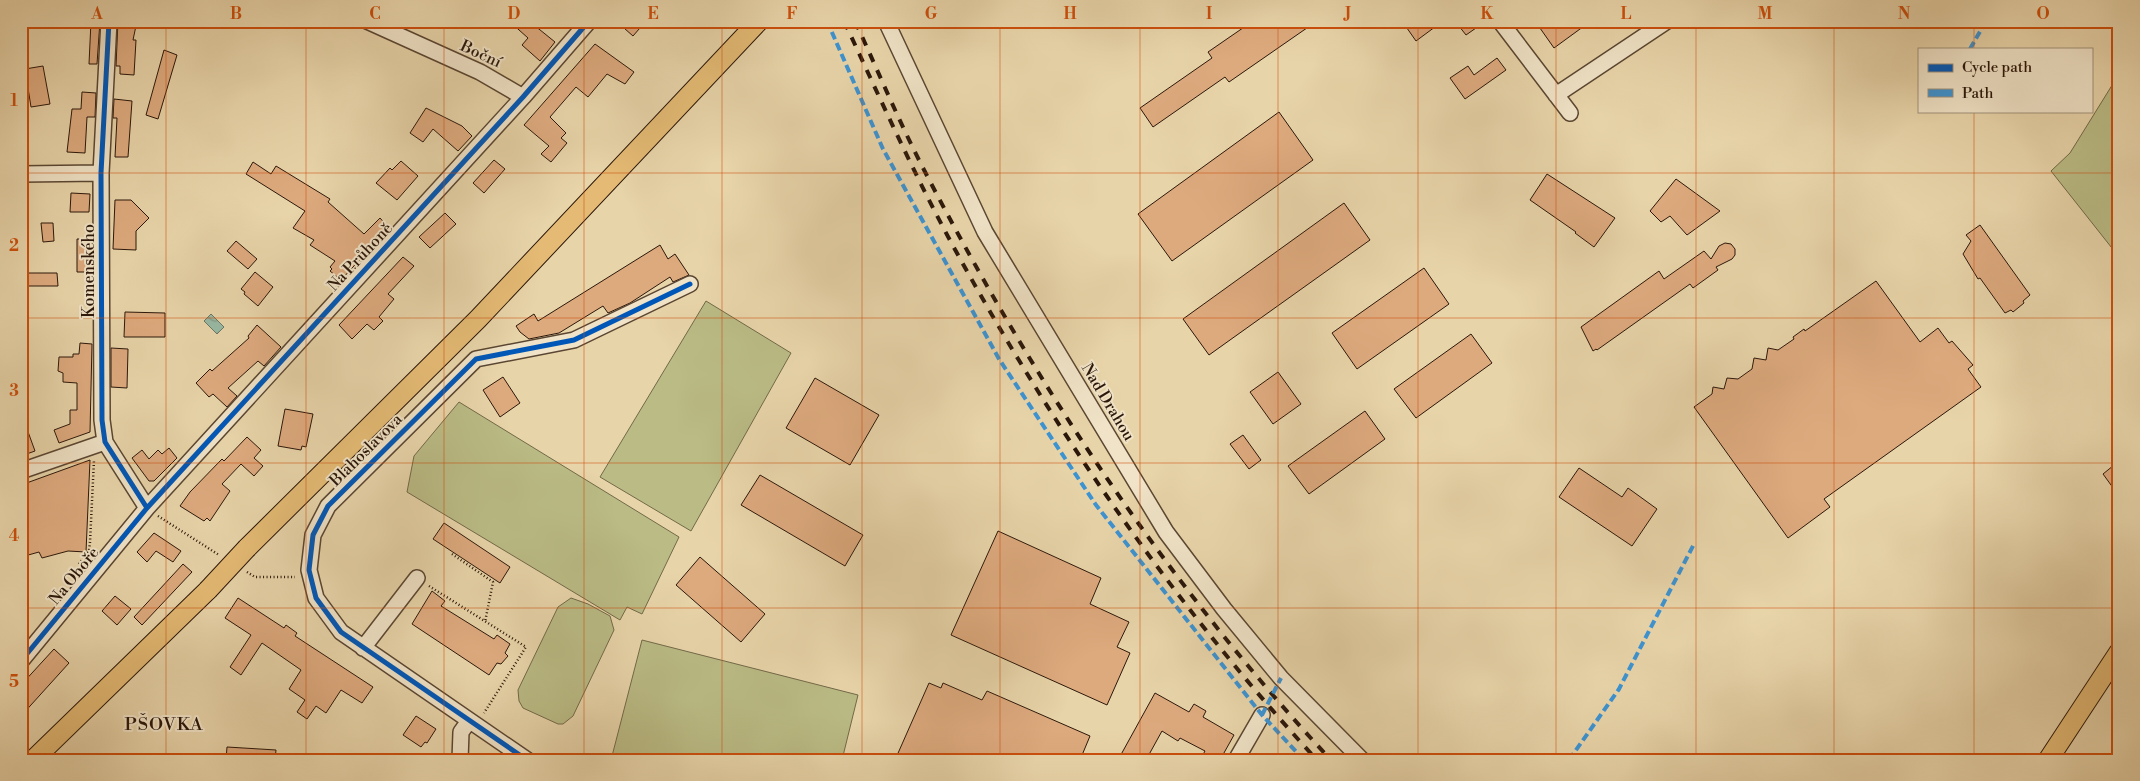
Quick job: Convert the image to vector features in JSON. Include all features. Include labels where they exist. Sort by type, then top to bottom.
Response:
[{"type":"main road","points":[[33,760],[208,590],[478,319],[759,21]]},
{"type":"main road","points":[[2048,760],[2119,652]]},
{"type":"street","name":"Komenského","points":[[109,21],[101,173],[102,420],[99,444],[147,508]]},
{"type":"street","name":"Boční","points":[[367,21],[480,72],[523,97]]},
{"type":"street","name":"Na Průhoně","points":[[147,508],[523,97],[589,21]]},
{"type":"street","name":"Nad Drahou","points":[[886,21],[986,232],[1166,532],[1224,609],[1281,678],[1362,760]]},
{"type":"street","points":[[1500,21],[1570,112]]},
{"type":"street","points":[[1556,95],[1667,21]]},
{"type":"street","points":[[21,174],[101,173]]},
{"type":"street","name":"Blahoslavova","points":[[527,760],[475,719],[341,632],[316,598],[309,570],[313,534],[328,506],[476,359],[574,340],[690,284]]},
{"type":"street","points":[[21,471],[99,444]]},
{"type":"street","name":"Na Oboře","points":[[21,661],[147,508]]},
{"type":"street","points":[[363,648],[417,578]]},
{"type":"street","points":[[1236,760],[1262,715]]},
{"type":"street","points":[[460,760],[461,732],[475,719]]},
{"type":"path","points":[[78,566],[89,551],[99,444]]},
{"type":"path","points":[[452,554],[493,582],[485,622]]},
{"type":"path","points":[[417,578],[526,647],[475,719]]},
{"type":"green space","points":[[2119,74],[2119,257],[2051,171],[2070,153]]},
{"type":"green space","points":[[706,301],[791,353],[691,531],[600,477]]},
{"type":"green space","points":[[459,402],[679,537],[642,614],[627,607],[620,620],[407,492],[414,456]]},
{"type":"green space","points":[[571,598],[588,604],[610,616],[614,630],[573,716],[563,724],[558,724],[523,708],[519,701],[518,690],[558,607]]},
{"type":"green space","points":[[642,640],[858,695],[842,760],[611,760]]},
{"type":"water","points":[[211,314],[224,327],[217,334],[204,321]]},
{"type":"building","points":[[91,21],[100,21],[97,64],[89,64]]},
{"type":"building","points":[[118,21],[137,21],[133,40],[136,40],[134,75],[120,74],[120,66],[116,66]]},
{"type":"building","points":[[509,21],[529,21],[555,42],[540,61],[522,45],[528,38]]},
{"type":"building","points":[[616,21],[646,21],[633,36]]},
{"type":"building","points":[[1253,21],[1317,21],[1229,82],[1225,77],[1153,127],[1140,108],[1212,58],[1208,52]]},
{"type":"building","points":[[1402,21],[1443,21],[1416,41]]},
{"type":"building","points":[[1455,21],[1486,21],[1466,35]]},
{"type":"building","points":[[1535,21],[1591,21],[1554,48]]},
{"type":"building","points":[[595,44],[634,72],[625,84],[607,74],[588,97],[576,87],[550,117],[566,133],[561,138],[567,143],[551,162],[541,154],[549,146],[524,125]]},
{"type":"building","points":[[164,50],[177,55],[158,119],[146,115]]},
{"type":"building","points":[[1497,58],[1506,70],[1465,99],[1450,78],[1468,66],[1474,75]]},
{"type":"building","points":[[43,66],[50,104],[31,107],[25,69]]},
{"type":"building","points":[[82,92],[96,93],[95,117],[87,117],[85,153],[67,152],[72,109],[81,109]]},
{"type":"building","points":[[114,99],[132,101],[128,157],[115,157],[117,118],[113,118]]},
{"type":"building","points":[[426,108],[462,126],[472,136],[458,151],[433,129],[423,142],[410,133]]},
{"type":"building","points":[[1279,112],[1313,160],[1172,261],[1138,214]]},
{"type":"building","points":[[494,160],[505,169],[484,193],[473,183]]},
{"type":"building","points":[[401,161],[418,176],[397,200],[376,183],[390,168],[392,170]]},
{"type":"building","points":[[253,162],[271,174],[276,166],[330,199],[328,202],[364,234],[380,218],[389,228],[341,280],[330,271],[332,269],[330,267],[335,261],[310,245],[314,240],[293,228],[305,211],[246,174]]},
{"type":"building","points":[[1547,174],[1615,218],[1594,247],[1530,200]]},
{"type":"building","points":[[1676,179],[1720,211],[1687,235],[1670,216],[1661,222],[1650,211]]},
{"type":"building","points":[[71,193],[90,194],[89,212],[70,212]]},
{"type":"building","points":[[115,200],[131,200],[149,218],[136,231],[136,250],[113,249]]},
{"type":"building","points":[[1344,203],[1370,240],[1209,355],[1183,319]]},
{"type":"building","points":[[445,213],[456,224],[430,248],[419,237]]},
{"type":"building","points":[[41,223],[53,223],[54,241],[43,242]]},
{"type":"building","points":[[1980,225],[2030,295],[2013,312],[2011,310],[2005,313],[1980,278],[1978,279],[1963,254],[1971,241],[1966,235]]},
{"type":"building","points":[[77,239],[92,239],[92,272],[77,272]]},
{"type":"building","points":[[236,241],[257,259],[248,269],[227,251]]},
{"type":"building","points":[[1725,243],[1731,244],[1735,249],[1735,255],[1732,259],[1716,267],[1718,270],[1693,288],[1690,284],[1593,351],[1581,327],[1659,271],[1664,279],[1704,251],[1711,259],[1719,246]]},
{"type":"building","points":[[660,245],[668,259],[675,254],[689,275],[673,282],[670,277],[630,303],[608,313],[603,306],[559,333],[529,339],[516,326],[534,314],[538,321]]},
{"type":"building","points":[[403,257],[414,266],[388,294],[394,299],[379,317],[383,321],[374,330],[367,324],[352,339],[339,325]]},
{"type":"building","points":[[1424,268],[1449,304],[1357,369],[1332,333]]},
{"type":"building","points":[[255,272],[273,287],[258,306],[241,289]]},
{"type":"building","points":[[21,273],[57,273],[58,286],[21,286]]},
{"type":"building","points":[[1876,281],[1920,342],[1938,328],[1949,343],[1952,341],[1973,365],[1968,369],[1981,387],[1824,499],[1830,507],[1788,538],[1694,407],[1712,394],[1713,387],[1724,389],[1727,378],[1738,379],[1752,369],[1754,358],[1766,360],[1768,348],[1778,350],[1804,329],[1805,331]]},
{"type":"building","points":[[125,312],[165,313],[165,337],[124,337]]},
{"type":"building","points":[[257,325],[281,347],[264,366],[258,361],[228,388],[237,396],[227,407],[213,394],[209,397],[196,383],[210,369],[212,371],[249,338],[248,336]]},
{"type":"building","points":[[1471,334],[1492,363],[1416,418],[1394,389]]},
{"type":"building","points":[[80,343],[92,344],[90,432],[59,443],[54,430],[70,424],[70,410],[77,410],[77,383],[63,382],[63,373],[58,371],[59,357],[73,357],[73,354],[79,354]]},
{"type":"building","points":[[111,348],[128,349],[127,388],[111,387]]},
{"type":"building","points":[[1278,372],[1301,404],[1273,424],[1250,392]]},
{"type":"building","points":[[503,377],[520,403],[500,417],[483,390]]},
{"type":"building","points":[[815,378],[879,415],[850,465],[786,428]]},
{"type":"building","points":[[285,409],[313,414],[306,447],[302,446],[301,450],[278,446]]},
{"type":"building","points":[[1365,411],[1385,439],[1309,494],[1288,466]]},
{"type":"building","points":[[21,418],[23,418],[35,451],[21,456]]},
{"type":"building","points":[[1243,435],[1261,460],[1249,469],[1230,444]]},
{"type":"building","points":[[247,437],[261,450],[254,458],[263,466],[254,476],[241,464],[222,484],[230,491],[210,521],[207,518],[204,521],[180,506],[190,492],[222,459],[224,461]]},
{"type":"building","points":[[169,448],[177,458],[154,481],[149,481],[132,458],[142,450],[149,459],[158,450],[162,454]]},
{"type":"building","points":[[90,460],[86,552],[68,551],[42,558],[39,552],[21,557],[21,485]]},
{"type":"building","points":[[2119,461],[2119,496],[2103,474]]},
{"type":"building","points":[[1579,468],[1622,497],[1628,488],[1657,509],[1632,546],[1559,497]]},
{"type":"building","points":[[760,475],[863,535],[845,566],[741,505]]},
{"type":"building","points":[[444,523],[510,567],[500,583],[433,539]]},
{"type":"building","points":[[998,531],[1101,578],[1090,604],[1129,622],[1117,647],[1130,653],[1107,705],[951,635]]},
{"type":"building","points":[[154,533],[181,551],[173,562],[156,551],[147,562],[137,552]]},
{"type":"building","points":[[700,557],[765,614],[741,642],[676,585]]},
{"type":"building","points":[[183,564],[192,572],[142,625],[134,617]]},
{"type":"building","points":[[432,591],[445,601],[441,606],[494,639],[497,635],[510,644],[505,653],[508,656],[501,664],[497,663],[489,675],[412,624]]},
{"type":"building","points":[[115,596],[131,609],[117,625],[102,611]]},
{"type":"building","points":[[238,598],[284,628],[286,625],[297,633],[295,636],[373,687],[362,703],[341,690],[326,713],[316,706],[307,719],[297,712],[305,700],[289,689],[301,670],[262,643],[241,675],[230,667],[251,635],[225,618]]},
{"type":"building","points":[[54,649],[69,663],[21,716],[21,685]]},
{"type":"building","points":[[929,683],[941,688],[943,683],[982,700],[987,691],[1090,736],[1080,760],[895,760]]},
{"type":"building","points":[[1155,693],[1189,712],[1194,704],[1206,711],[1203,717],[1234,735],[1220,760],[1200,760],[1205,751],[1180,738],[1178,741],[1162,731],[1146,760],[1118,760]]},
{"type":"building","points":[[416,716],[436,729],[427,743],[425,742],[421,747],[403,735]]},
{"type":"building","points":[[227,747],[276,750],[275,760],[226,760]]},
{"type":"railway","points":[[844,21],[910,162],[952,244],[991,313],[1074,448],[1165,577],[1214,640],[1264,701],[1317,760]]},
{"type":"railway","points":[[855,21],[922,166],[1010,325],[1057,402],[1106,477],[1158,551],[1213,623],[1331,760]]},
{"type":"marked path","points":[[827,21],[883,149],[999,359],[1096,505],[1262,715],[1304,760]]},
{"type":"marked path","points":[[1971,48],[1986,21]]},
{"type":"marked path","points":[[1569,760],[1619,689],[1694,544]]},
{"type":"marked path","points":[[1262,715],[1281,678]]},
{"type":"cycle path","points":[[109,21],[101,173],[102,420],[105,442],[147,508]]},
{"type":"cycle path","points":[[21,661],[147,508],[523,97],[589,21]]},
{"type":"cycle path","points":[[527,760],[341,632],[316,598],[309,570],[313,535],[328,506],[476,359],[574,340],[690,284]]},
{"type":"district","name":"PŠOVKA","points":[[164,724]]}]
